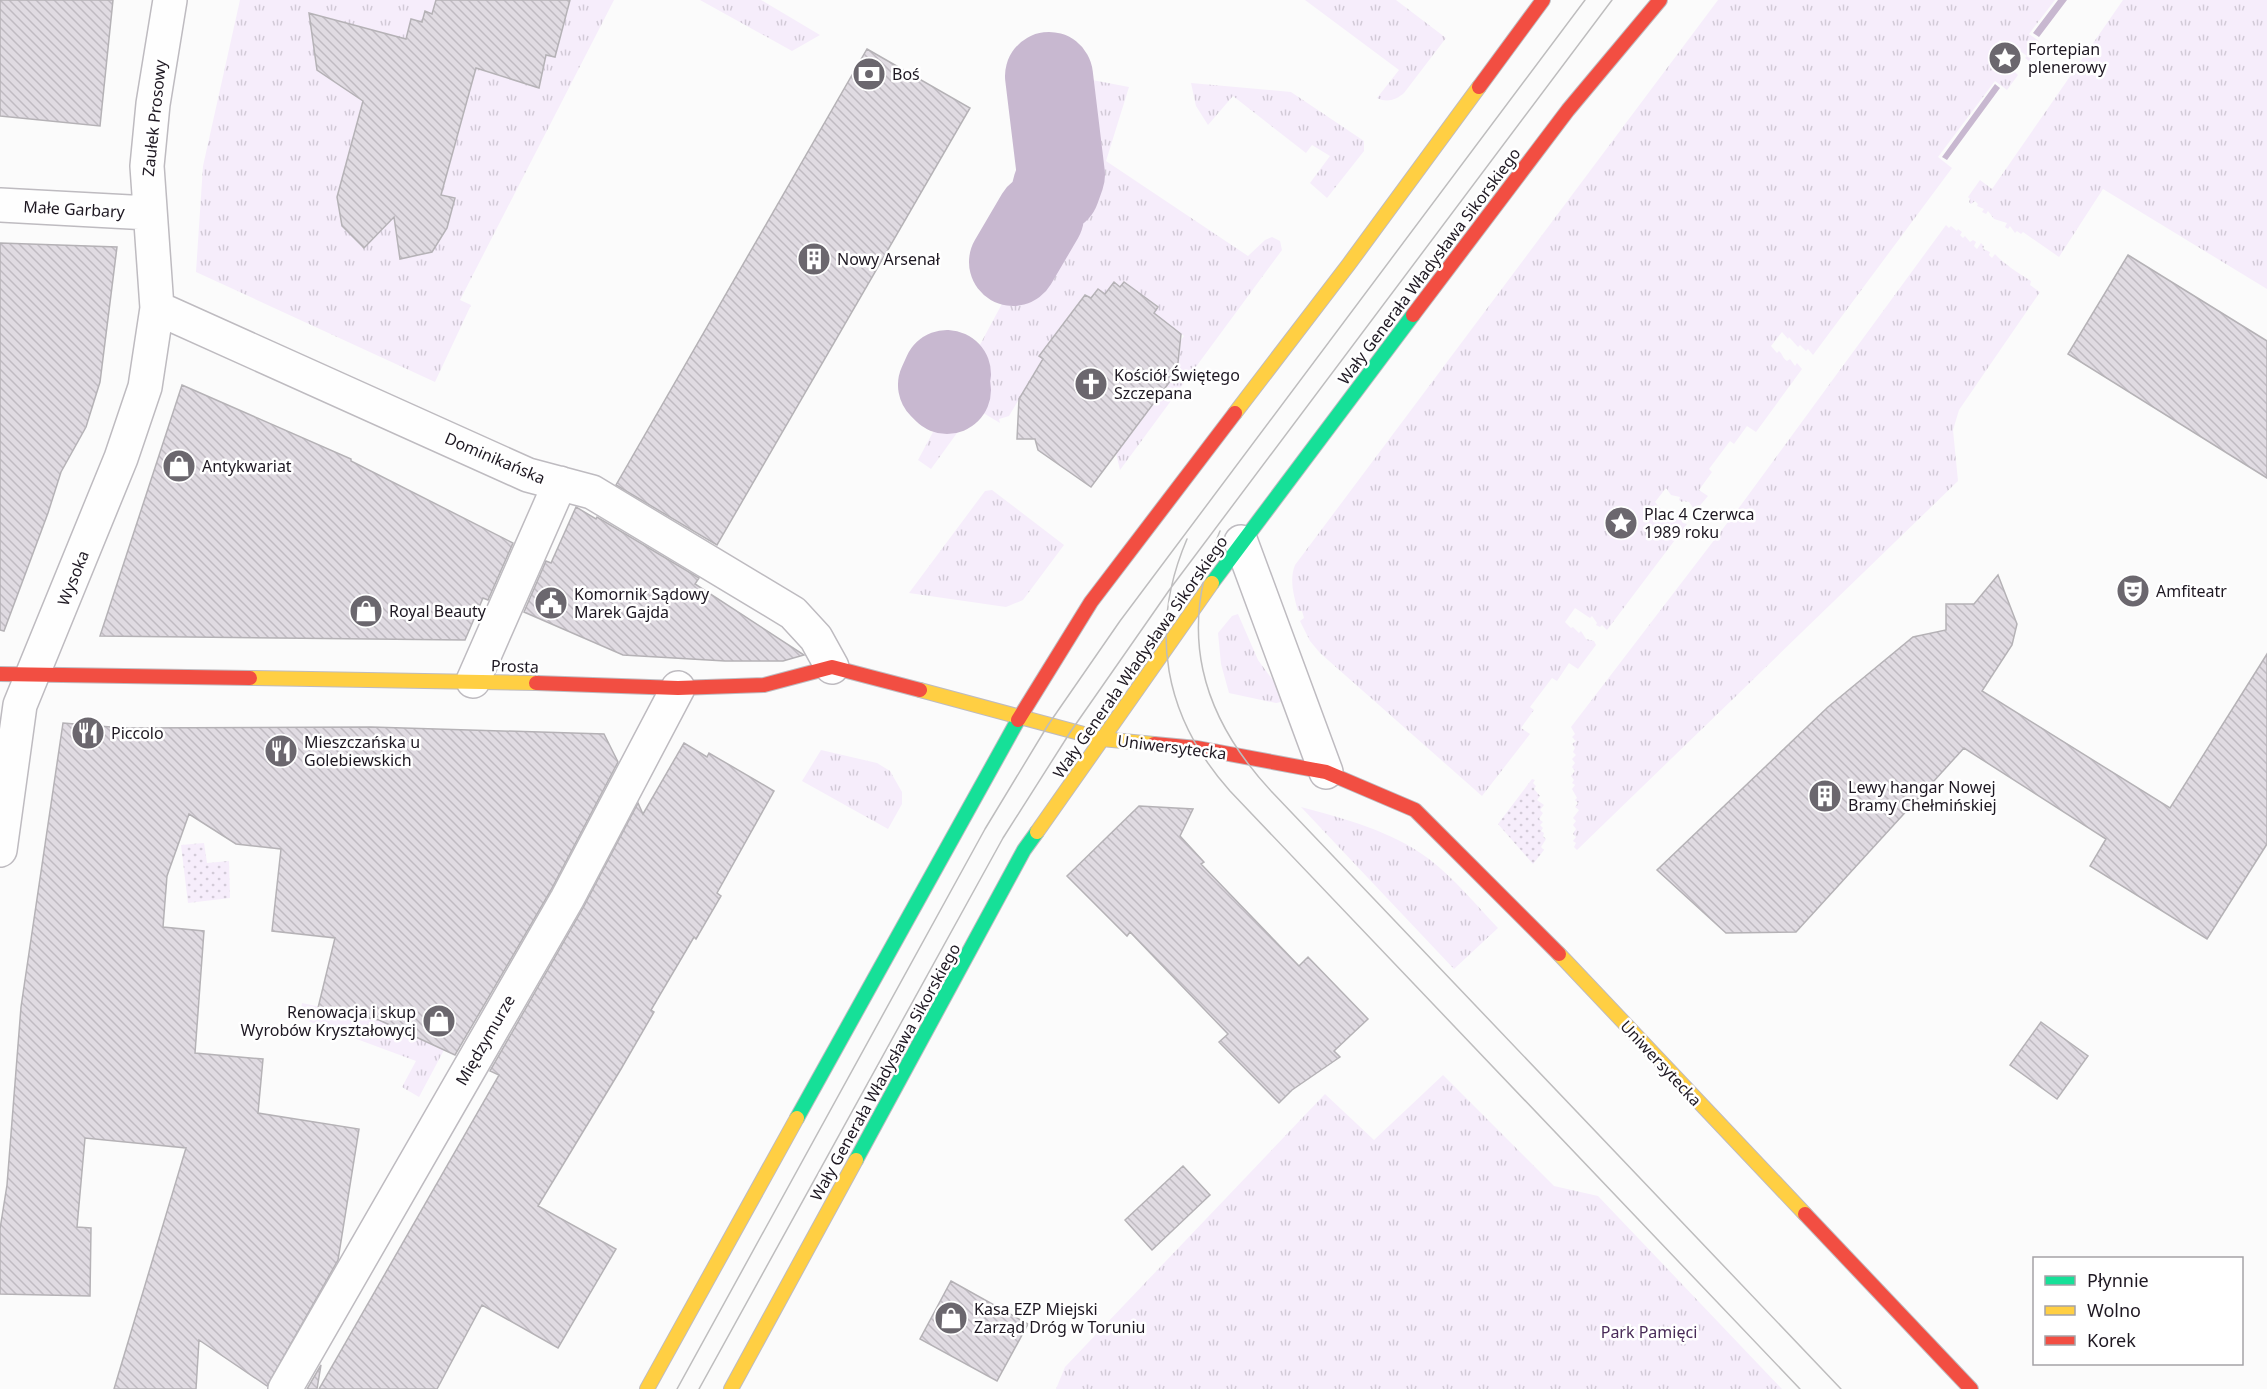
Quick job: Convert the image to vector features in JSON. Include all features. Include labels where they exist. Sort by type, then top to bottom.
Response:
[{"type":"street","name":"Zaułek Prosowy","points":[[157,308],[147,166],[152,114],[170,0]]},
{"type":"street","points":[[647,1389],[1019,718],[1091,602],[1349,264],[1543,0]]},
{"type":"street","name":"Wały Generała Władysława Sikorskiego","points":[[731,1389],[1024,850],[1240,542],[1568,110],[1660,0]]},
{"type":"street","name":"Małe Garbary","points":[[0,206],[149,213]]},
{"type":"street","name":"Dominikańska","points":[[157,308],[528,475],[592,492],[793,613],[816,638],[832,667]]},
{"type":"street","name":"Wysoka","points":[[0,850],[20,705],[122,458],[146,387],[157,308]]},
{"type":"street","points":[[473,681],[560,483]]},
{"type":"street","points":[[1240,542],[1326,772]]},
{"type":"street","points":[[832,667],[1019,718]]},
{"type":"street","name":"Prosta","points":[[0,674],[473,681],[678,688],[764,685],[832,667]]},
{"type":"street","name":"Międzymurze","points":[[285,1389],[567,899],[678,688]]},
{"type":"street","name":"Uniwersytecka","points":[[1019,718],[1102,739],[1197,748],[1326,772],[1415,810],[1531,925],[1971,1389]]},
{"type":"green space","points":[[240,0],[614,0],[460,300],[471,305],[435,382],[196,272],[203,166]]},
{"type":"green space","points":[[700,0],[761,0],[820,35],[792,51]]},
{"type":"green space","points":[[1305,0],[1396,0],[1446,38],[1404,93],[1391,100],[1381,100],[1377,98],[1399,70]]},
{"type":"green space","points":[[1718,0],[2055,0],[2029,34],[2039,41],[2029,61],[2025,58],[2027,56],[2020,51],[2021,49],[2018,47],[2015,50],[2010,43],[2000,40],[1989,54],[2002,59],[2004,64],[2007,61],[2010,63],[2009,66],[2016,70],[2018,75],[2007,90],[1995,81],[1938,157],[1952,168],[1813,355],[1808,349],[1806,351],[1800,345],[1798,347],[1782,332],[1771,346],[1777,353],[1780,352],[1785,360],[1790,359],[1795,366],[1797,363],[1802,369],[1756,432],[1747,426],[1734,444],[1730,441],[1709,469],[1712,472],[1699,490],[1708,496],[1697,509],[1694,509],[1689,502],[1682,502],[1679,500],[1680,497],[1671,495],[1666,488],[1655,502],[1661,509],[1669,511],[1668,514],[1671,517],[1673,514],[1676,518],[1678,516],[1683,523],[1687,524],[1607,630],[1602,625],[1600,627],[1596,625],[1592,616],[1590,618],[1575,608],[1565,622],[1579,633],[1581,631],[1586,639],[1594,641],[1596,645],[1578,669],[1569,663],[1557,681],[1552,678],[1530,707],[1534,710],[1521,728],[1530,734],[1482,796],[1320,653],[1310,641],[1300,621],[1304,618],[1302,611],[1298,611],[1295,600],[1293,571],[1295,565]]},
{"type":"green space","points":[[2123,0],[2267,0],[2267,289],[2103,189],[2059,257],[2023,232],[2015,233],[2010,226],[2008,229],[2005,227],[2007,223],[1994,219],[1988,211],[1986,214],[1982,212],[1984,209],[1977,206],[1975,201],[1971,204],[1969,202],[1968,197],[1980,180],[1992,189]]},
{"type":"green space","points":[[1055,73],[1129,87],[1106,161],[1248,256],[1265,240],[1272,237],[1280,241],[1282,250],[1120,470],[1116,453],[1127,424],[1135,430],[1138,424],[1131,417],[1159,396],[1168,366],[1178,363],[1178,358],[1168,358],[1184,336],[1154,313],[1158,306],[1152,302],[1148,308],[1125,291],[1128,285],[1124,282],[1120,287],[1114,282],[1110,297],[1098,289],[1091,298],[1084,295],[1082,298],[1089,304],[1072,328],[1064,323],[1051,355],[1043,350],[1039,356],[1045,361],[1031,379],[1009,416],[999,419],[1000,423],[975,408],[931,469],[918,460],[1068,181]]},
{"type":"green space","points":[[1191,83],[1291,92],[1364,141],[1364,151],[1327,198],[1310,183],[1330,156],[1312,145],[1306,153],[1233,96],[1208,125],[1196,106]]},
{"type":"green space","points":[[1946,225],[1957,231],[1958,229],[1962,232],[1960,235],[1963,238],[1965,236],[1970,242],[1973,240],[1976,242],[1974,246],[1977,249],[1981,243],[1984,246],[1983,249],[1990,252],[1989,255],[1992,258],[1995,254],[2031,281],[2030,285],[2040,292],[1959,410],[1953,430],[1958,481],[1577,850],[1574,847],[1576,843],[1573,841],[1576,837],[1573,834],[1576,829],[1573,825],[1576,821],[1573,818],[1579,810],[1575,807],[1578,803],[1572,789],[1575,785],[1572,783],[1574,780],[1571,776],[1575,771],[1572,767],[1575,763],[1572,759],[1576,755],[1572,744],[1576,741],[1572,737],[1575,734],[1571,727],[1741,505]]},
{"type":"green space","points":[[992,490],[1064,545],[1023,600],[1006,607],[909,593],[985,491]]},
{"type":"green space","points":[[1238,614],[1258,660],[1283,694],[1284,698],[1281,702],[1276,703],[1229,693],[1221,664],[1218,633],[1232,616]]},
{"type":"green space","points":[[821,750],[877,763],[890,771],[902,792],[902,804],[888,829],[802,781]]},
{"type":"green space","points":[[1532,779],[1535,780],[1534,789],[1540,796],[1537,800],[1544,805],[1540,810],[1543,813],[1539,819],[1543,822],[1540,825],[1543,828],[1541,831],[1546,839],[1541,847],[1544,850],[1533,864],[1498,824]]},
{"type":"green space","points":[[1301,807],[1368,827],[1415,849],[1448,875],[1498,928],[1454,969]]},
{"type":"green space","points":[[204,843],[207,863],[229,861],[230,898],[188,903],[181,845]]},
{"type":"green space","points":[[302,1003],[379,1020],[444,1050],[419,1097],[402,1087],[416,1061],[300,1018]]},
{"type":"green space","name":"Park Pamięci","points":[[1443,1075],[1554,1186],[1598,1196],[1782,1389],[1056,1389],[1065,1367],[1325,1094],[1374,1140]]},
{"type":"shaded area","points":[[2058,0],[2067,0],[2039,37],[2033,33]]},
{"type":"shaded area","points":[[1995,84],[2000,88],[1947,160],[1942,157]]},
{"type":"building","points":[[0,0],[113,0],[100,126],[0,116]]},
{"type":"building","points":[[436,0],[570,0],[555,57],[546,55],[539,88],[476,68],[441,195],[455,198],[447,228],[432,252],[400,259],[394,217],[364,248],[342,226],[337,197],[363,101],[317,70],[309,13],[406,39],[411,19],[422,22],[425,11],[432,14]]},
{"type":"building","name":"Nowy Arsenał","points":[[867,49],[970,108],[717,545],[616,485]]},
{"type":"building","points":[[0,243],[117,247],[100,382],[86,427],[61,472],[4,631],[0,630]]},
{"type":"building","points":[[2128,255],[2267,341],[2267,478],[2068,354]]},
{"type":"building","name":"Kościół Świętego Szczepana","points":[[1114,282],[1120,287],[1124,282],[1158,307],[1154,313],[1181,334],[1177,372],[1091,487],[1038,450],[1035,439],[1017,439],[1019,399],[1043,359],[1039,356],[1085,295],[1091,298],[1098,289],[1105,294]]},
{"type":"building","points":[[182,385],[351,459],[513,543],[488,600],[483,598],[465,640],[100,636]]},
{"type":"building","points":[[576,507],[596,519],[597,517],[699,578],[695,584],[804,655],[783,661],[725,661],[623,655],[524,612],[546,561],[551,563]]},
{"type":"building","points":[[1998,575],[2017,624],[2012,645],[1982,691],[2170,808],[2267,654],[2267,844],[2207,939],[2090,866],[2106,839],[1964,748],[1796,932],[1726,933],[1657,870],[1828,707],[1913,637],[1946,630],[1946,604],[1974,604]]},
{"type":"building","points":[[63,723],[123,728],[371,727],[604,734],[618,762],[551,890],[455,1055],[379,1020],[318,1008],[335,938],[272,931],[281,849],[236,844],[189,814],[167,876],[163,927],[204,931],[195,1053],[263,1059],[258,1113],[359,1129],[338,1260],[267,1386],[199,1340],[196,1389],[114,1389],[186,1148],[85,1138],[77,1227],[91,1228],[90,1296],[0,1294],[0,1229],[7,1185],[21,1007]]},
{"type":"building","points":[[684,743],[707,757],[709,753],[774,791],[717,893],[721,896],[696,939],[694,937],[651,1010],[654,1012],[621,1069],[538,1206],[616,1249],[558,1348],[482,1305],[437,1389],[319,1389],[499,1075],[490,1071],[583,908],[638,803],[643,814]]},
{"type":"building","points":[[1139,806],[1193,809],[1180,836],[1204,862],[1201,864],[1299,966],[1308,957],[1368,1019],[1334,1051],[1340,1057],[1292,1090],[1279,1103],[1219,1042],[1228,1034],[1130,932],[1127,936],[1067,876]]},
{"type":"building","points":[[2041,1022],[2088,1056],[2057,1099],[2010,1065]]},
{"type":"building","points":[[1183,1166],[1210,1195],[1152,1250],[1125,1220]]},
{"type":"building","points":[[951,1281],[1028,1324],[997,1381],[920,1339]]},
{"type":"building","points":[[321,1365],[317,1389],[307,1389]]},
{"type":"waterway","points":[[1049,76],[1061,175],[1056,189]]},
{"type":"waterway","points":[[1013,262],[1040,216]]},
{"type":"waterway","points":[[947,374],[942,385],[947,390]]},
{"type":"tram line","points":[[677,1389],[985,829],[1048,725],[1120,621],[1585,0]]},
{"type":"tram line","points":[[699,1389],[1003,838],[1071,731],[1170,589],[1612,0]]},
{"type":"tram line","points":[[1220,531],[1207,567],[1200,603],[1199,637],[1203,670],[1213,702],[1227,733],[1247,763],[1272,792],[1841,1389]]},
{"type":"tram line","points":[[1187,539],[1175,573],[1168,606],[1166,639],[1169,671],[1177,703],[1190,733],[1208,763],[1230,791],[1800,1389]]},
{"type":"traffic: fast","points":[[1212,583],[1413,315]]},
{"type":"traffic: fast","points":[[797,1118],[1018,720]]},
{"type":"traffic: fast","points":[[856,1160],[1024,850],[1037,832]]},
{"type":"traffic: slow","points":[[1235,413],[1349,264],[1479,87]]},
{"type":"traffic: slow","points":[[1037,832],[1212,583]]},
{"type":"traffic: slow","points":[[250,678],[536,683]]},
{"type":"traffic: slow","points":[[920,690],[1102,739],[1154,744]]},
{"type":"traffic: slow","points":[[1559,954],[1805,1214]]},
{"type":"traffic: slow","points":[[647,1389],[797,1118]]},
{"type":"traffic: slow","points":[[731,1389],[856,1160]]},
{"type":"traffic: jam","points":[[1479,87],[1543,0]]},
{"type":"traffic: jam","points":[[1413,315],[1568,110],[1660,0]]},
{"type":"traffic: jam","points":[[1018,720],[1091,602],[1235,413]]},
{"type":"traffic: jam","points":[[536,683],[678,688],[764,685],[832,667],[920,690]]},
{"type":"traffic: jam","points":[[0,674],[250,678]]},
{"type":"traffic: jam","points":[[1154,744],[1197,748],[1326,772],[1415,810],[1559,954]]},
{"type":"traffic: jam","points":[[1805,1214],[1971,1389]]},
{"type":"place","name":"Fortepian plenerowy","points":[[2005,58]]},
{"type":"place","name":"Boś","points":[[869,74]]},
{"type":"place","name":"Nowy Arsenał","points":[[814,259]]},
{"type":"place","name":"Kościół Świętego Szczepana","points":[[1091,384]]},
{"type":"place","name":"Antykwariat","points":[[179,466]]},
{"type":"place","name":"Plac 4 Czerwca 1989 roku","points":[[1621,523]]},
{"type":"place","name":"Amfiteatr","points":[[2133,591]]},
{"type":"place","name":"Komornik Sądowy Marek Gajda","points":[[551,603]]},
{"type":"place","name":"Royal Beauty","points":[[366,611]]},
{"type":"place","name":"Piccolo","points":[[88,733]]},
{"type":"place","name":"Mieszczańska u Golebiewskich","points":[[281,751]]},
{"type":"place","name":"Lewy hangar Nowej Bramy Chełmińskiej","points":[[1825,796]]},
{"type":"place","name":"Renowacja i skup Wyrobów Kryształowycj","points":[[439,1021]]},
{"type":"place","name":"Kasa EZP Miejski Zarząd Dróg w Toruniu","points":[[951,1318]]}]
